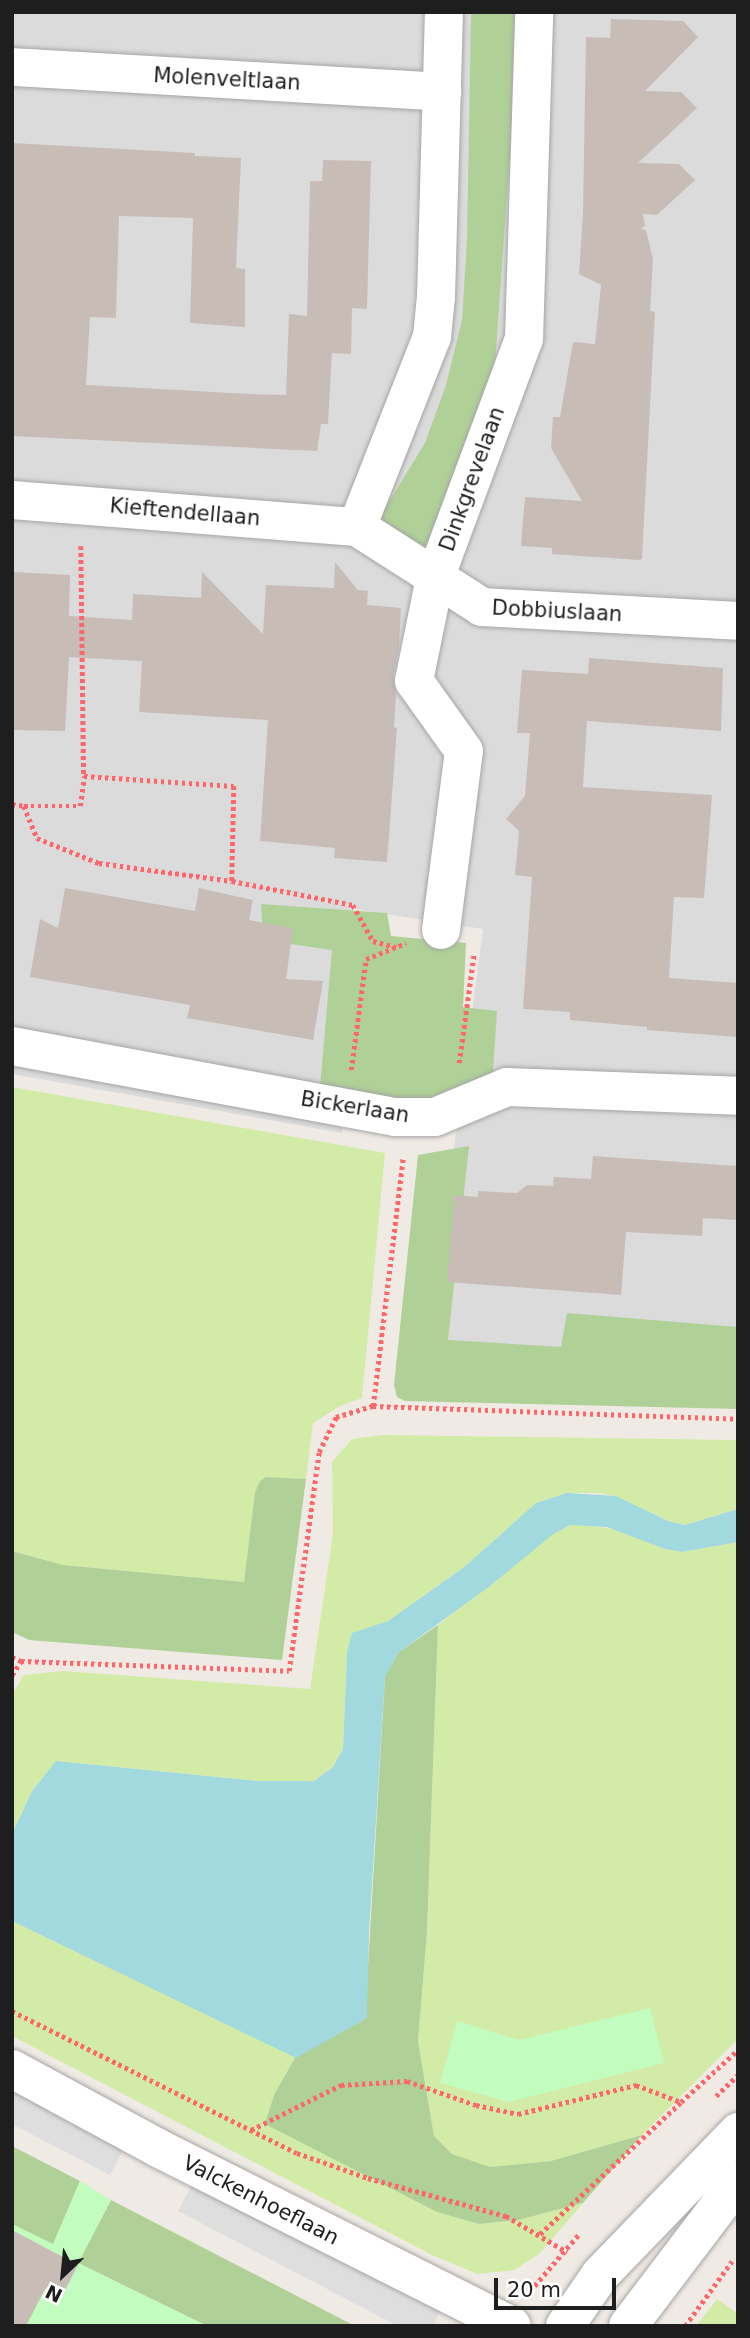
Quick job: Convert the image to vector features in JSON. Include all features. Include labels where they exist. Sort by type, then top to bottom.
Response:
[{"type":"street","points":[[357,527],[432,337],[444,12]]},
{"type":"street","name":"Dinkgrevelaan","points":[[441,930],[464,751],[414,681],[435,578],[524,339],[534,12]]},
{"type":"street","name":"Molenveltlaan","points":[[12,67],[442,92]]},
{"type":"street","name":"Kieftendellaan","points":[[12,500],[80,503],[357,527]]},
{"type":"street","name":"Dobbiuslaan","points":[[357,527],[482,607],[738,621]]},
{"type":"street","name":"Bickerlaan","points":[[12,1046],[344,1108],[407,1117],[435,1117],[507,1087],[738,1096]]},
{"type":"street","name":"Valckenhoeflaan","points":[[12,2069],[158,2148],[512,2326]]},
{"type":"street","points":[[565,2326],[600,2275],[738,2132]]},
{"type":"street","points":[[628,2326],[738,2181]]},
{"type":"path","points":[[12,804],[80,806],[84,776],[80,503]]},
{"type":"path","points":[[84,776],[234,786],[232,881]]},
{"type":"path","points":[[24,806],[37,838],[99,863],[232,881],[353,905],[373,942],[396,947]]},
{"type":"path","points":[[344,1108],[361,1012],[366,959],[441,930],[474,955],[453,1109]]},
{"type":"path","points":[[373,1406],[407,1117]]},
{"type":"path","points":[[12,1657],[20,1661],[289,1671],[319,1452],[336,1417],[373,1406],[738,1419]]},
{"type":"path","points":[[12,1675],[20,1661]]},
{"type":"path","points":[[12,2011],[297,2153],[368,2178],[506,2216],[540,2234],[600,2275]]},
{"type":"path","points":[[540,2234],[738,2050]]},
{"type":"path","points":[[251,2130],[309,2099],[341,2085],[354,2084],[407,2081],[477,2105],[518,2114],[636,2085],[681,2102]]},
{"type":"path","points":[[685,2326],[738,2253]]},
{"type":"shaded area","points":[[12,12],[738,12],[738,1350],[427,1353],[483,929],[353,909],[342,1133],[12,1074]]},
{"type":"shaded area","points":[[12,2088],[125,2146],[110,2175],[12,2124]]},
{"type":"shaded area","points":[[194,2181],[441,2310],[433,2326],[398,2326],[178,2211]]},
{"type":"green space","points":[[471,12],[520,12],[496,350],[493,378],[424,554],[376,523],[425,443],[446,385],[462,320],[467,240]]},
{"type":"green space","points":[[261,904],[387,913],[391,936],[466,943],[463,1007],[497,1011],[493,1072],[431,1098],[388,1098],[320,1087],[332,950],[263,940]]},
{"type":"green space","points":[[12,1087],[385,1153],[362,1398],[340,1406],[313,1423],[306,1479],[266,1477],[260,1481],[255,1492],[244,1582],[63,1565],[12,1551]]},
{"type":"green space","points":[[469,1146],[448,1340],[561,1347],[567,1313],[738,1327],[738,1409],[405,1401],[397,1397],[394,1385],[418,1155]]},
{"type":"green space","points":[[382,1435],[738,1440],[738,1509],[685,1525],[668,1521],[616,1496],[597,1493],[567,1493],[536,1503],[463,1568],[388,1621],[369,1629],[347,1652],[343,1749],[333,1767],[314,1781],[258,1781],[56,1761],[32,1791],[12,1834],[12,1695],[24,1675],[63,1671],[310,1689],[333,1534],[332,1462],[352,1439]]},
{"type":"green space","points":[[266,1477],[306,1479],[282,1660],[29,1640],[12,1632],[12,1551],[63,1565],[244,1582],[255,1492],[260,1481]]},
{"type":"green space","points":[[586,1524],[621,1531],[665,1549],[682,1552],[738,1542],[738,2039],[642,2135],[551,2161],[489,2167],[452,2154],[434,2137],[418,2041],[427,1932],[438,1625],[552,1535],[570,1525]]},
{"type":"green space","points":[[438,1625],[427,1932],[418,2041],[434,2136],[452,2154],[490,2167],[551,2161],[642,2135],[583,2203],[518,2220],[479,2224],[437,2212],[265,2124],[274,2095],[296,2056],[365,2019],[385,1676],[399,1652]]},
{"type":"green space","points":[[12,1921],[296,2056],[274,2095],[266,2124],[437,2212],[479,2224],[518,2220],[583,2203],[539,2254],[514,2270],[477,2274],[432,2255],[12,2036]]},
{"type":"green space","points":[[650,2008],[664,2063],[509,2102],[440,2083],[457,2021],[519,2040]]},
{"type":"green space","points":[[12,2146],[80,2181],[53,2245],[12,2224]]},
{"type":"green space","points":[[80,2181],[111,2200],[78,2263],[207,2326],[12,2326],[12,2224],[53,2244]]},
{"type":"green space","points":[[111,2200],[355,2326],[207,2326],[78,2263]]},
{"type":"green space","points":[[717,2299],[738,2314],[738,2326],[696,2326]]},
{"type":"water","points":[[567,1493],[616,1496],[668,1521],[685,1525],[738,1509],[738,1542],[682,1552],[665,1549],[607,1527],[570,1525],[552,1535],[490,1586],[399,1652],[385,1677],[369,1932],[367,2018],[296,2058],[12,1921],[12,1834],[32,1791],[56,1761],[258,1781],[314,1781],[333,1767],[343,1749],[347,1652],[352,1633],[388,1621],[463,1568],[536,1503]]},
{"type":"building","points":[[611,19],[683,21],[698,37],[645,91],[681,92],[697,108],[638,163],[679,164],[695,180],[657,215],[643,214],[645,225],[641,229],[646,230],[653,259],[650,311],[655,312],[642,559],[639,560],[552,554],[552,548],[521,546],[525,497],[582,501],[551,448],[553,417],[560,417],[573,342],[595,344],[601,285],[579,274],[583,213],[586,37],[610,38]]},
{"type":"building","points":[[12,143],[241,158],[236,268],[245,269],[245,327],[190,323],[193,218],[119,216],[116,318],[90,317],[86,385],[249,394],[286,395],[289,314],[307,316],[310,181],[322,181],[323,160],[371,161],[367,309],[352,308],[351,354],[332,353],[328,424],[321,424],[317,451],[12,436]]},
{"type":"building","points":[[335,562],[358,590],[368,591],[367,605],[401,608],[399,646],[393,677],[396,693],[394,727],[397,728],[387,862],[334,858],[335,848],[260,841],[268,720],[139,712],[142,661],[69,657],[65,731],[12,730],[12,572],[70,575],[69,616],[132,620],[133,594],[201,598],[202,572],[263,634],[266,585],[334,588]]},
{"type":"building","points":[[589,658],[723,668],[721,731],[587,721],[583,787],[712,795],[704,898],[674,897],[669,978],[738,983],[738,1037],[647,1030],[647,1027],[570,1020],[570,1012],[523,1009],[532,877],[515,875],[519,831],[506,819],[525,796],[530,733],[517,733],[522,670],[588,674]]},
{"type":"building","points":[[65,888],[195,911],[199,888],[253,900],[249,920],[293,928],[286,979],[323,981],[313,1040],[187,1018],[190,1005],[30,977],[40,919],[58,928]]},
{"type":"building","points":[[593,1156],[738,1166],[738,1220],[703,1218],[702,1236],[626,1232],[621,1295],[447,1282],[454,1195],[478,1197],[478,1191],[517,1193],[527,1185],[553,1186],[554,1177],[591,1179]]},
{"type":"building","points":[[12,2230],[78,2265],[61,2298],[45,2289],[26,2326],[12,2326]]}]
